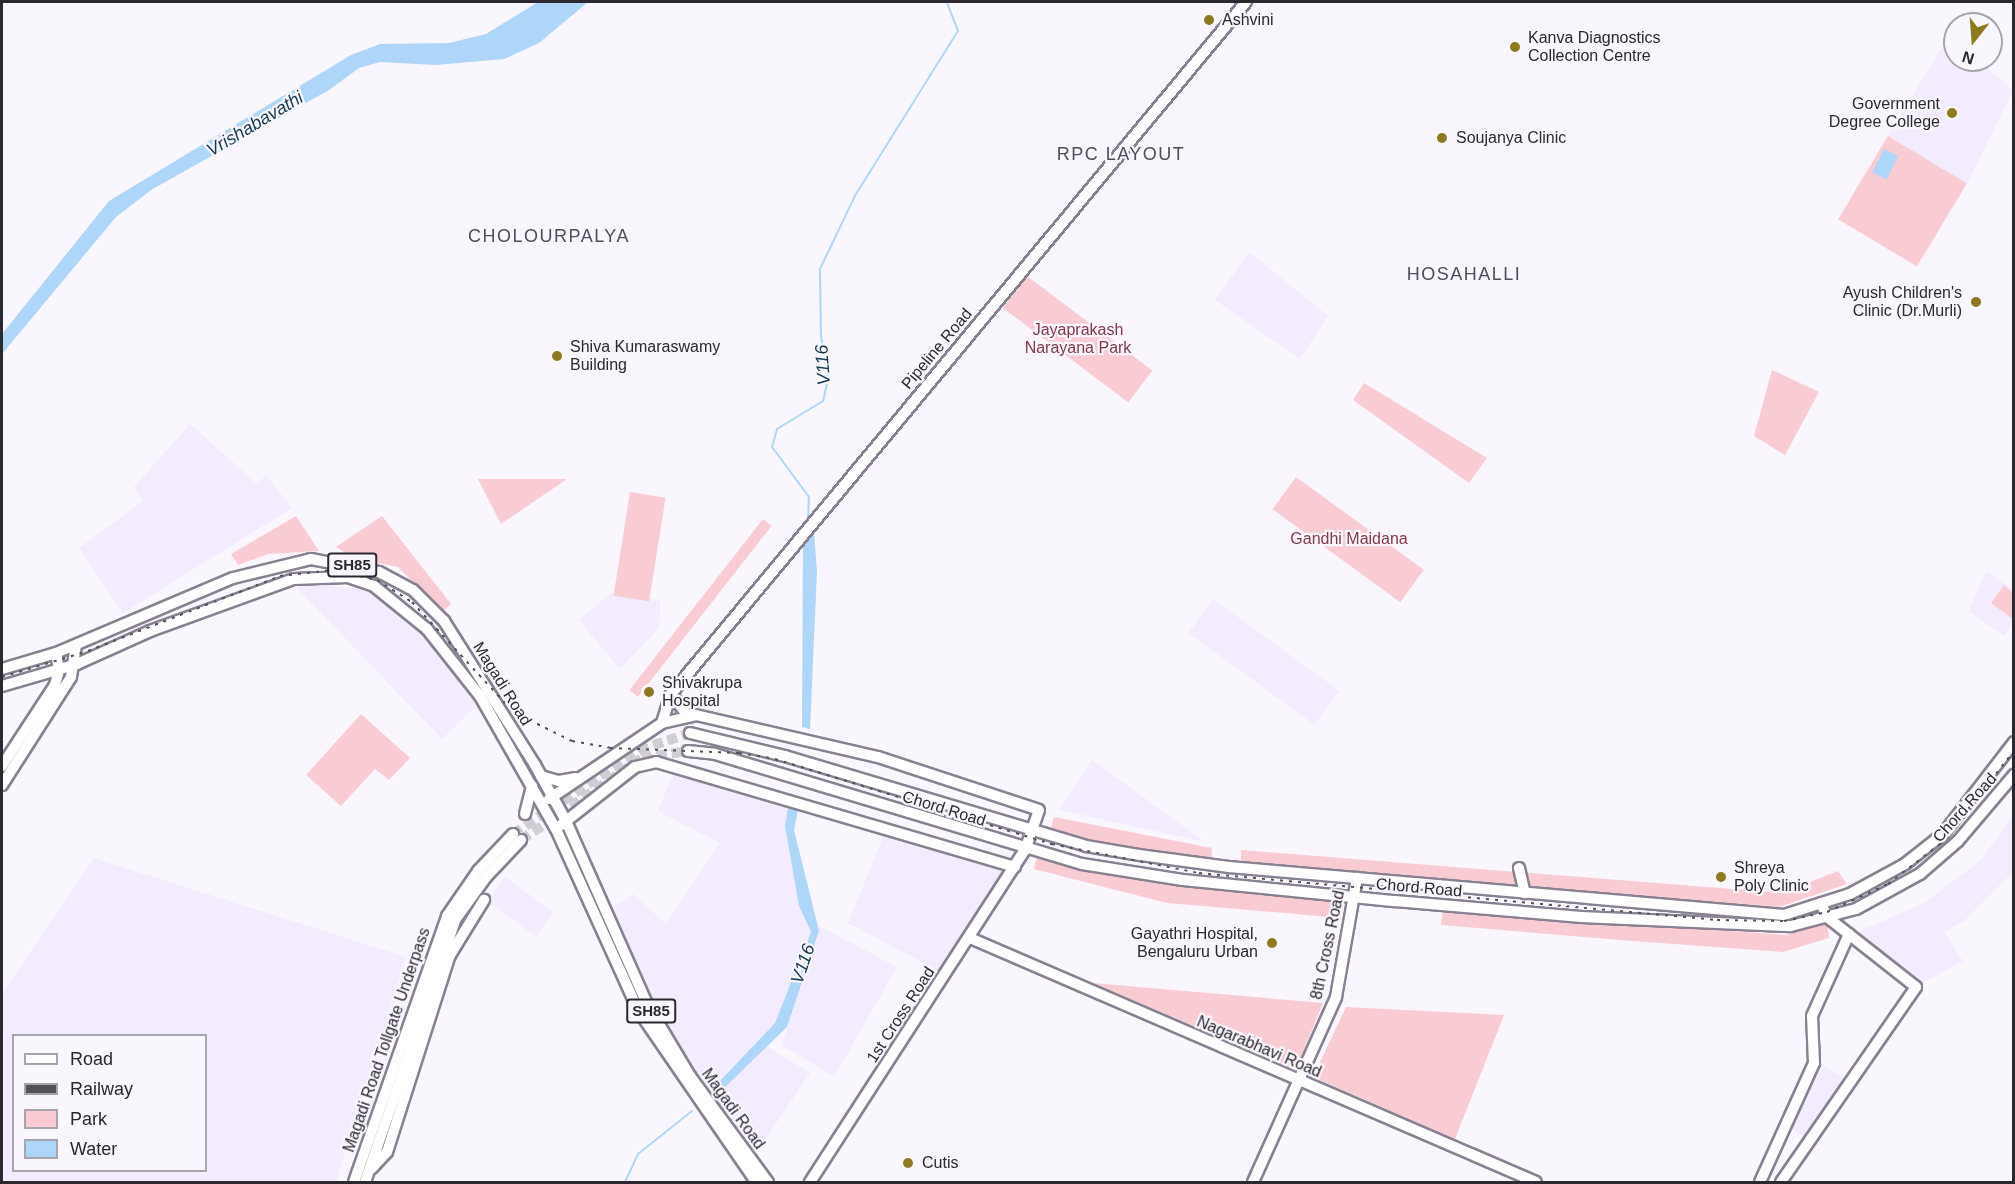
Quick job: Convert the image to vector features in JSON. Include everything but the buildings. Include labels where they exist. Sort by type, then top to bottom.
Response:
[{"type":"main road","name":"Pipeline Road","points":[[662,723],[671,694],[1246,2]]},
{"type":"main road","name":"Magadi Road","points":[[2,669],[56,653],[137,615],[233,578],[287,564],[333,561],[380,572],[413,590],[444,621],[553,796],[647,1004],[690,1076],[768,1182]]},
{"type":"main road","name":"Magadi Road","points":[[2,686],[77,664],[272,586],[309,577],[348,577],[374,586],[427,629],[480,696],[543,803],[638,1010],[756,1182]]},
{"type":"main road","points":[[2,785],[77,664],[76,645]]},
{"type":"main road","points":[[2,766],[55,685],[59,670],[56,653]]},
{"type":"main road","points":[[543,803],[662,723],[689,717],[671,694]]},
{"type":"main road","name":"1st Cross Road","points":[[689,717],[716,717],[809,739],[1039,810],[1025,850],[1015,867],[810,1182]]},
{"type":"main road","name":"Chord Road","points":[[690,733],[785,756],[1032,831],[1151,857],[1357,878],[1784,915],[1870,885],[1943,834],[2013,742]]},
{"type":"main road","points":[[688,751],[714,754],[781,775],[786,797]]},
{"type":"main road","points":[[556,829],[635,767],[656,762],[786,797],[1015,867]]},
{"type":"main road","points":[[541,776],[559,781],[584,775]]},
{"type":"main road","name":"Chord Road","points":[[781,775],[1025,850],[1183,880],[1581,917],[1791,926],[1856,909],[1920,874],[1958,842],[2013,775]]},
{"type":"main road","points":[[525,814],[532,799],[531,783]]},
{"type":"main road","name":"Magadi Road Tollgate Underpass","points":[[359,1176],[455,920],[517,837]]},
{"type":"main road","points":[[1519,868],[1525,892]]},
{"type":"main road","name":"8th Cross Road","points":[[1253,1182],[1336,997],[1346,921],[1354,897],[1357,878]]},
{"type":"main road","points":[[359,1176],[387,1152],[450,955],[484,900]]},
{"type":"main road","points":[[1781,1182],[1916,987],[1827,917],[1821,903]]},
{"type":"main road","points":[[1760,1182],[1815,1063],[1812,1016],[1849,934]]},
{"type":"main road","name":"Nagarabhavi Road","points":[[970,938],[1536,1182]]},
{"type":"shaded area","name":"Government Degree College","points":[[1943,46],[1943,72],[1991,72],[2013,90],[1967,184],[1888,136]]},
{"type":"shaded area","points":[[1249,252],[1328,316],[1300,359],[1215,300]]},
{"type":"shaded area","points":[[190,424],[257,484],[266,475],[292,508],[123,613],[79,548],[143,501],[134,487]]},
{"type":"shaded area","points":[[1986,571],[2013,590],[2013,623],[2004,636],[1969,611]]},
{"type":"shaded area","points":[[312,583],[367,590],[402,610],[455,669],[476,706],[442,739],[296,587]]},
{"type":"shaded area","points":[[616,589],[625,597],[660,600],[659,628],[620,669],[579,620]]},
{"type":"shaded area","points":[[1213,599],[1339,691],[1315,725],[1188,633]]},
{"type":"shaded area","points":[[1092,760],[1205,842],[1059,810]]},
{"type":"shaded area","points":[[674,772],[788,807],[785,826],[799,906],[811,932],[775,1023],[707,1092],[651,1001],[612,909],[633,894],[666,924],[720,843],[658,811]]},
{"type":"shaded area","points":[[2013,815],[2013,872],[1965,920],[1944,932],[1963,961],[1923,983],[1858,932],[1924,903],[1981,860]]},
{"type":"shaded area","points":[[884,835],[1005,871],[939,971],[848,923]]},
{"type":"shaded area","points":[[94,858],[406,957],[336,1182],[2,1182],[2,994]]},
{"type":"shaded area","points":[[505,877],[554,912],[536,937],[487,901]]},
{"type":"shaded area","points":[[819,926],[897,967],[834,1077],[782,1045]]},
{"type":"shaded area","points":[[767,1046],[810,1073],[754,1156],[713,1098]]},
{"type":"shaded area","points":[[1820,1064],[1846,1079],[1806,1138],[1789,1129]]},
{"type":"green space","points":[[1888,136],[1967,183],[1917,267],[1838,219]]},
{"type":"green space","name":"Jayaprakash Narayana Park","points":[[1027,276],[1152,370],[1128,402],[1003,308]]},
{"type":"green space","points":[[1772,370],[1819,392],[1785,455],[1754,436]]},
{"type":"green space","points":[[1364,383],[1487,458],[1469,483],[1353,400]]},
{"type":"green space","name":"Gandhi Maidana","points":[[1296,477],[1424,570],[1400,602],[1272,509]]},
{"type":"green space","points":[[478,479],[567,479],[501,524]]},
{"type":"green space","points":[[630,492],[666,498],[649,601],[614,596]]},
{"type":"green space","points":[[296,516],[319,551],[268,554],[238,565],[231,554]]},
{"type":"green space","points":[[382,516],[451,604],[442,612],[398,567],[354,558],[336,547]]},
{"type":"green space","points":[[763,519],[772,526],[638,697],[629,690]]},
{"type":"green space","points":[[2004,585],[2013,592],[2013,619],[1991,603]]},
{"type":"green space","points":[[361,714],[410,758],[389,780],[375,769],[341,806],[306,775]]},
{"type":"green space","points":[[1054,817],[1212,848],[1211,863],[1049,834]]},
{"type":"green space","points":[[1241,850],[1782,893],[1838,871],[1847,884],[1762,913],[1528,886],[1241,865]]},
{"type":"green space","points":[[1037,857],[1082,868],[1332,898],[1330,917],[1167,903],[1034,869]]},
{"type":"green space","points":[[1443,910],[1787,935],[1827,922],[1829,938],[1783,952],[1441,925]]},
{"type":"green space","points":[[1093,983],[1323,1003],[1296,1069]]},
{"type":"green space","points":[[1346,1007],[1504,1015],[1455,1139],[1313,1077]]},
{"type":"water","name":"Vrishabavathi","points":[[538,2],[588,2],[539,43],[504,59],[436,65],[380,62],[359,68],[329,90],[151,190],[116,217],[2,354],[2,334],[109,201],[351,55],[380,44],[449,43],[486,34]]},
{"type":"water","points":[[1884,149],[1898,156],[1886,179],[1872,172]]},
{"type":"water","points":[[814,533],[817,571],[810,729],[802,727],[803,541]]},
{"type":"water","points":[[788,807],[798,810],[794,830],[819,931],[787,1027],[719,1093],[714,1087],[775,1023],[811,932],[799,906],[785,826]]},
{"type":"waterway","name":"V116","points":[[808,521],[809,497],[772,447],[777,429],[823,401],[828,379],[821,336],[820,269],[856,194],[958,31],[947,2]]},
{"type":"waterway","name":"V116","points":[[625,1182],[638,1154],[692,1111]]},
{"type":"tunnel","points":[[513,834],[639,750],[690,733]]},
{"type":"tunnel","points":[[521,840],[642,758],[688,751]]},
{"type":"railway","points":[[2,677],[88,651],[280,576],[334,570],[377,580],[412,602],[513,712],[572,741],[610,748],[739,753],[775,759],[1052,844],[1199,873],[1717,920],[1784,921],[1827,912],[1888,884],[1940,844],[2014,751]]},
{"type":"place","name":"Ashvini","points":[[1209,20]]},
{"type":"place","name":"Kanva Diagnostics Collection Centre","points":[[1515,47]]},
{"type":"place","name":"Government Degree College","points":[[1952,113]]},
{"type":"place","name":"Soujanya Clinic","points":[[1442,138]]},
{"type":"place","name":"Ayush Children's Clinic (Dr.Murli)","points":[[1976,302]]},
{"type":"place","name":"Shiva Kumaraswamy Building","points":[[557,356]]},
{"type":"place","name":"Shivakrupa Hospital","points":[[649,692]]},
{"type":"place","name":"Shreya Poly Clinic","points":[[1721,877]]},
{"type":"place","name":"Gayathri Hospital, Bengaluru Urban","points":[[1272,943]]},
{"type":"place","name":"Cutis","points":[[908,1163]]},
{"type":"district","name":"RPC LAYOUT","points":[[1121,154]]},
{"type":"district","name":"CHOLOURPALYA","points":[[549,236]]},
{"type":"district","name":"HOSAHALLI","points":[[1464,274]]}]
